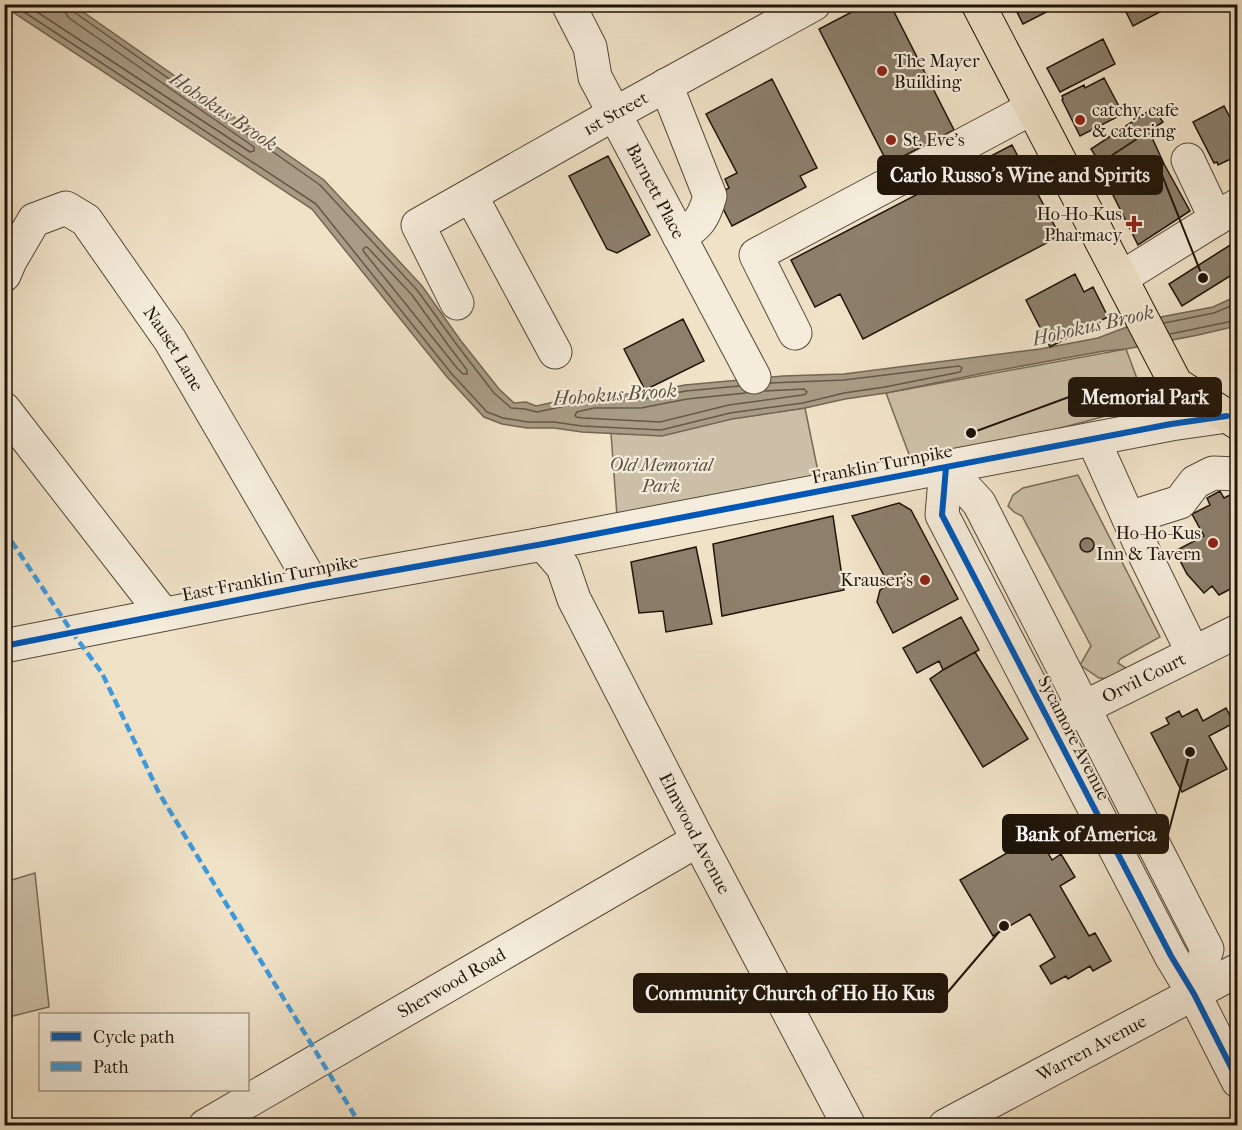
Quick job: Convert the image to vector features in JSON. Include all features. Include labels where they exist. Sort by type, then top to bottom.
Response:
[{"type":"main road","points":[[978,4],[1176,384],[1234,418]]},
{"type":"street","name":"Barnett Place","points":[[568,4],[591,47],[594,77],[754,377]]},
{"type":"street","name":"1st Street","points":[[457,303],[418,225],[814,4]]},
{"type":"street","points":[[666,85],[710,196],[705,215],[689,231],[679,236]]},
{"type":"street","points":[[795,333],[756,255],[1032,108]]},
{"type":"street","points":[[1121,278],[1227,212],[1188,160]]},
{"type":"street","points":[[471,196],[555,352]]},
{"type":"street","name":"Nauset Lane","points":[[4,275],[34,220],[66,208],[86,220],[170,340],[313,585]]},
{"type":"street","points":[[4,409],[163,614]]},
{"type":"street","name":"Franklin Turnpike","points":[[543,544],[1171,424],[1234,418]]},
{"type":"street","points":[[1093,439],[1193,653]]},
{"type":"street","name":"Sycamore Avenue","points":[[946,467],[979,503],[1207,949],[1194,994]]},
{"type":"street","name":"Sycamore Avenue","points":[[946,467],[942,515],[1238,1081]]},
{"type":"street","points":[[1129,518],[1180,502],[1195,482],[1213,473],[1238,474]]},
{"type":"street","name":"East Franklin Turnpike","points":[[4,646],[313,585],[543,544]]},
{"type":"street","name":"Elmwood Avenue","points":[[543,544],[562,567],[574,599],[849,1125]]},
{"type":"street","name":"Orvil Court","points":[[1050,724],[1238,631]]},
{"type":"street","name":"Sherwood Road","points":[[205,1125],[698,840]]},
{"type":"street","name":"Warren Avenue","points":[[945,1125],[1238,970]]},
{"type":"green space","points":[[1126,349],[1139,384],[1140,407],[944,459],[916,473],[886,393]]},
{"type":"green space","name":"Old Memorial Park","points":[[805,408],[822,491],[618,530],[611,433],[626,434]]},
{"type":"green space","points":[[1078,475],[1160,637],[1120,659],[1118,663],[1126,668],[1125,672],[1110,679],[1099,678],[1080,665],[1091,646],[1022,516],[1008,506],[1013,495],[1023,488]]},
{"type":"green space","points":[[35,873],[49,1007],[5,1018],[5,882]]},
{"type":"water","name":"Hohokus Brook","points":[[4,5],[73,5],[324,180],[422,286],[461,341],[499,389],[514,403],[526,402],[536,406],[592,394],[639,394],[685,385],[783,376],[844,374],[1040,349],[1098,338],[1145,320],[1213,307],[1237,296],[1237,326],[1126,349],[984,373],[805,408],[732,419],[662,436],[527,428],[502,424],[484,417],[447,377],[312,209]]},
{"type":"building","name":"The Mayer Building","points":[[867,4],[890,4],[954,130],[888,164],[819,29]]},
{"type":"building","points":[[1013,4],[1062,4],[1023,24]]},
{"type":"building","points":[[1122,4],[1171,4],[1171,6],[1133,26]]},
{"type":"building","points":[[1103,39],[1115,64],[1060,92],[1047,68]]},
{"type":"building","points":[[1104,78],[1123,114],[1080,136],[1062,96]]},
{"type":"building","points":[[772,79],[817,168],[800,176],[806,187],[732,226],[716,195],[729,188],[725,179],[737,173],[706,114]]},
{"type":"building","points":[[1224,106],[1238,133],[1238,152],[1237,156],[1218,165],[1217,162],[1214,163],[1193,122]]},
{"type":"building","points":[[1153,108],[1163,122],[1100,163],[1091,149]]},
{"type":"building","points":[[1149,131],[1164,164],[1113,195],[1097,165]]},
{"type":"building","points":[[1012,145],[1060,236],[863,339],[840,294],[815,307],[791,260]]},
{"type":"building","points":[[608,156],[650,235],[617,253],[607,249],[569,176]]},
{"type":"building","points":[[1164,164],[1190,211],[1138,245],[1113,195]]},
{"type":"building","points":[[1238,240],[1238,271],[1182,306],[1169,284]]},
{"type":"building","points":[[1075,274],[1084,292],[1093,287],[1108,317],[1050,347],[1026,300]]},
{"type":"building","points":[[683,319],[704,361],[645,390],[624,349]]},
{"type":"building","name":"Ho-Ho-Kus Inn & Tavern","points":[[1220,491],[1224,498],[1238,491],[1238,585],[1219,595],[1212,586],[1204,593],[1187,574],[1175,551],[1204,536],[1192,514],[1210,505],[1207,498]]},
{"type":"building","points":[[899,503],[911,510],[958,599],[893,633],[877,602],[880,590],[889,585],[852,516]]},
{"type":"building","points":[[833,516],[844,590],[722,616],[713,544]]},
{"type":"building","points":[[1087,538],[1092,540],[1094,545],[1092,550],[1087,552],[1082,550],[1080,545],[1082,540]]},
{"type":"building","points":[[696,547],[712,624],[666,632],[663,611],[639,613],[631,562]]},
{"type":"building","points":[[961,617],[979,650],[943,670],[939,661],[917,673],[903,648]]},
{"type":"building","points":[[975,652],[1028,739],[983,767],[930,679]]},
{"type":"building","points":[[1226,708],[1234,723],[1209,736],[1227,769],[1182,792],[1151,733],[1169,724],[1166,718],[1179,711],[1182,717],[1197,709],[1203,721]]},
{"type":"building","points":[[1038,835],[1052,860],[1061,854],[1075,877],[1060,886],[1089,936],[1095,933],[1111,961],[1093,971],[1090,966],[1068,979],[1066,976],[1051,984],[1040,966],[1055,957],[1030,914],[993,936],[960,880]]},
{"type":"marked path","points":[[4,530],[102,673],[159,793],[361,1126]]},
{"type":"cycle path","points":[[4,646],[313,585],[543,544],[1171,424],[1227,416]]},
{"type":"cycle path","points":[[946,467],[942,515],[1238,1081]]},
{"type":"place","name":"The Mayer Building","points":[[882,71]]},
{"type":"place","name":"catchy. cafe & catering","points":[[1080,120]]},
{"type":"place","name":"St. Eve's","points":[[891,140]]},
{"type":"place","name":"Ho-Ho-Kus Pharmacy","points":[[1134,224]]},
{"type":"place","name":"Carlo Russo's Wine and Spirits","points":[[1203,278]]},
{"type":"place","name":"Memorial Park","points":[[971,433]]},
{"type":"place","name":"Ho-Ho-Kus Inn & Tavern","points":[[1213,543]]},
{"type":"place","name":"Krauser's","points":[[925,580]]},
{"type":"place","name":"Bank of America","points":[[1190,752]]},
{"type":"place","name":"Community Church of Ho Ho Kus","points":[[1004,926]]}]
